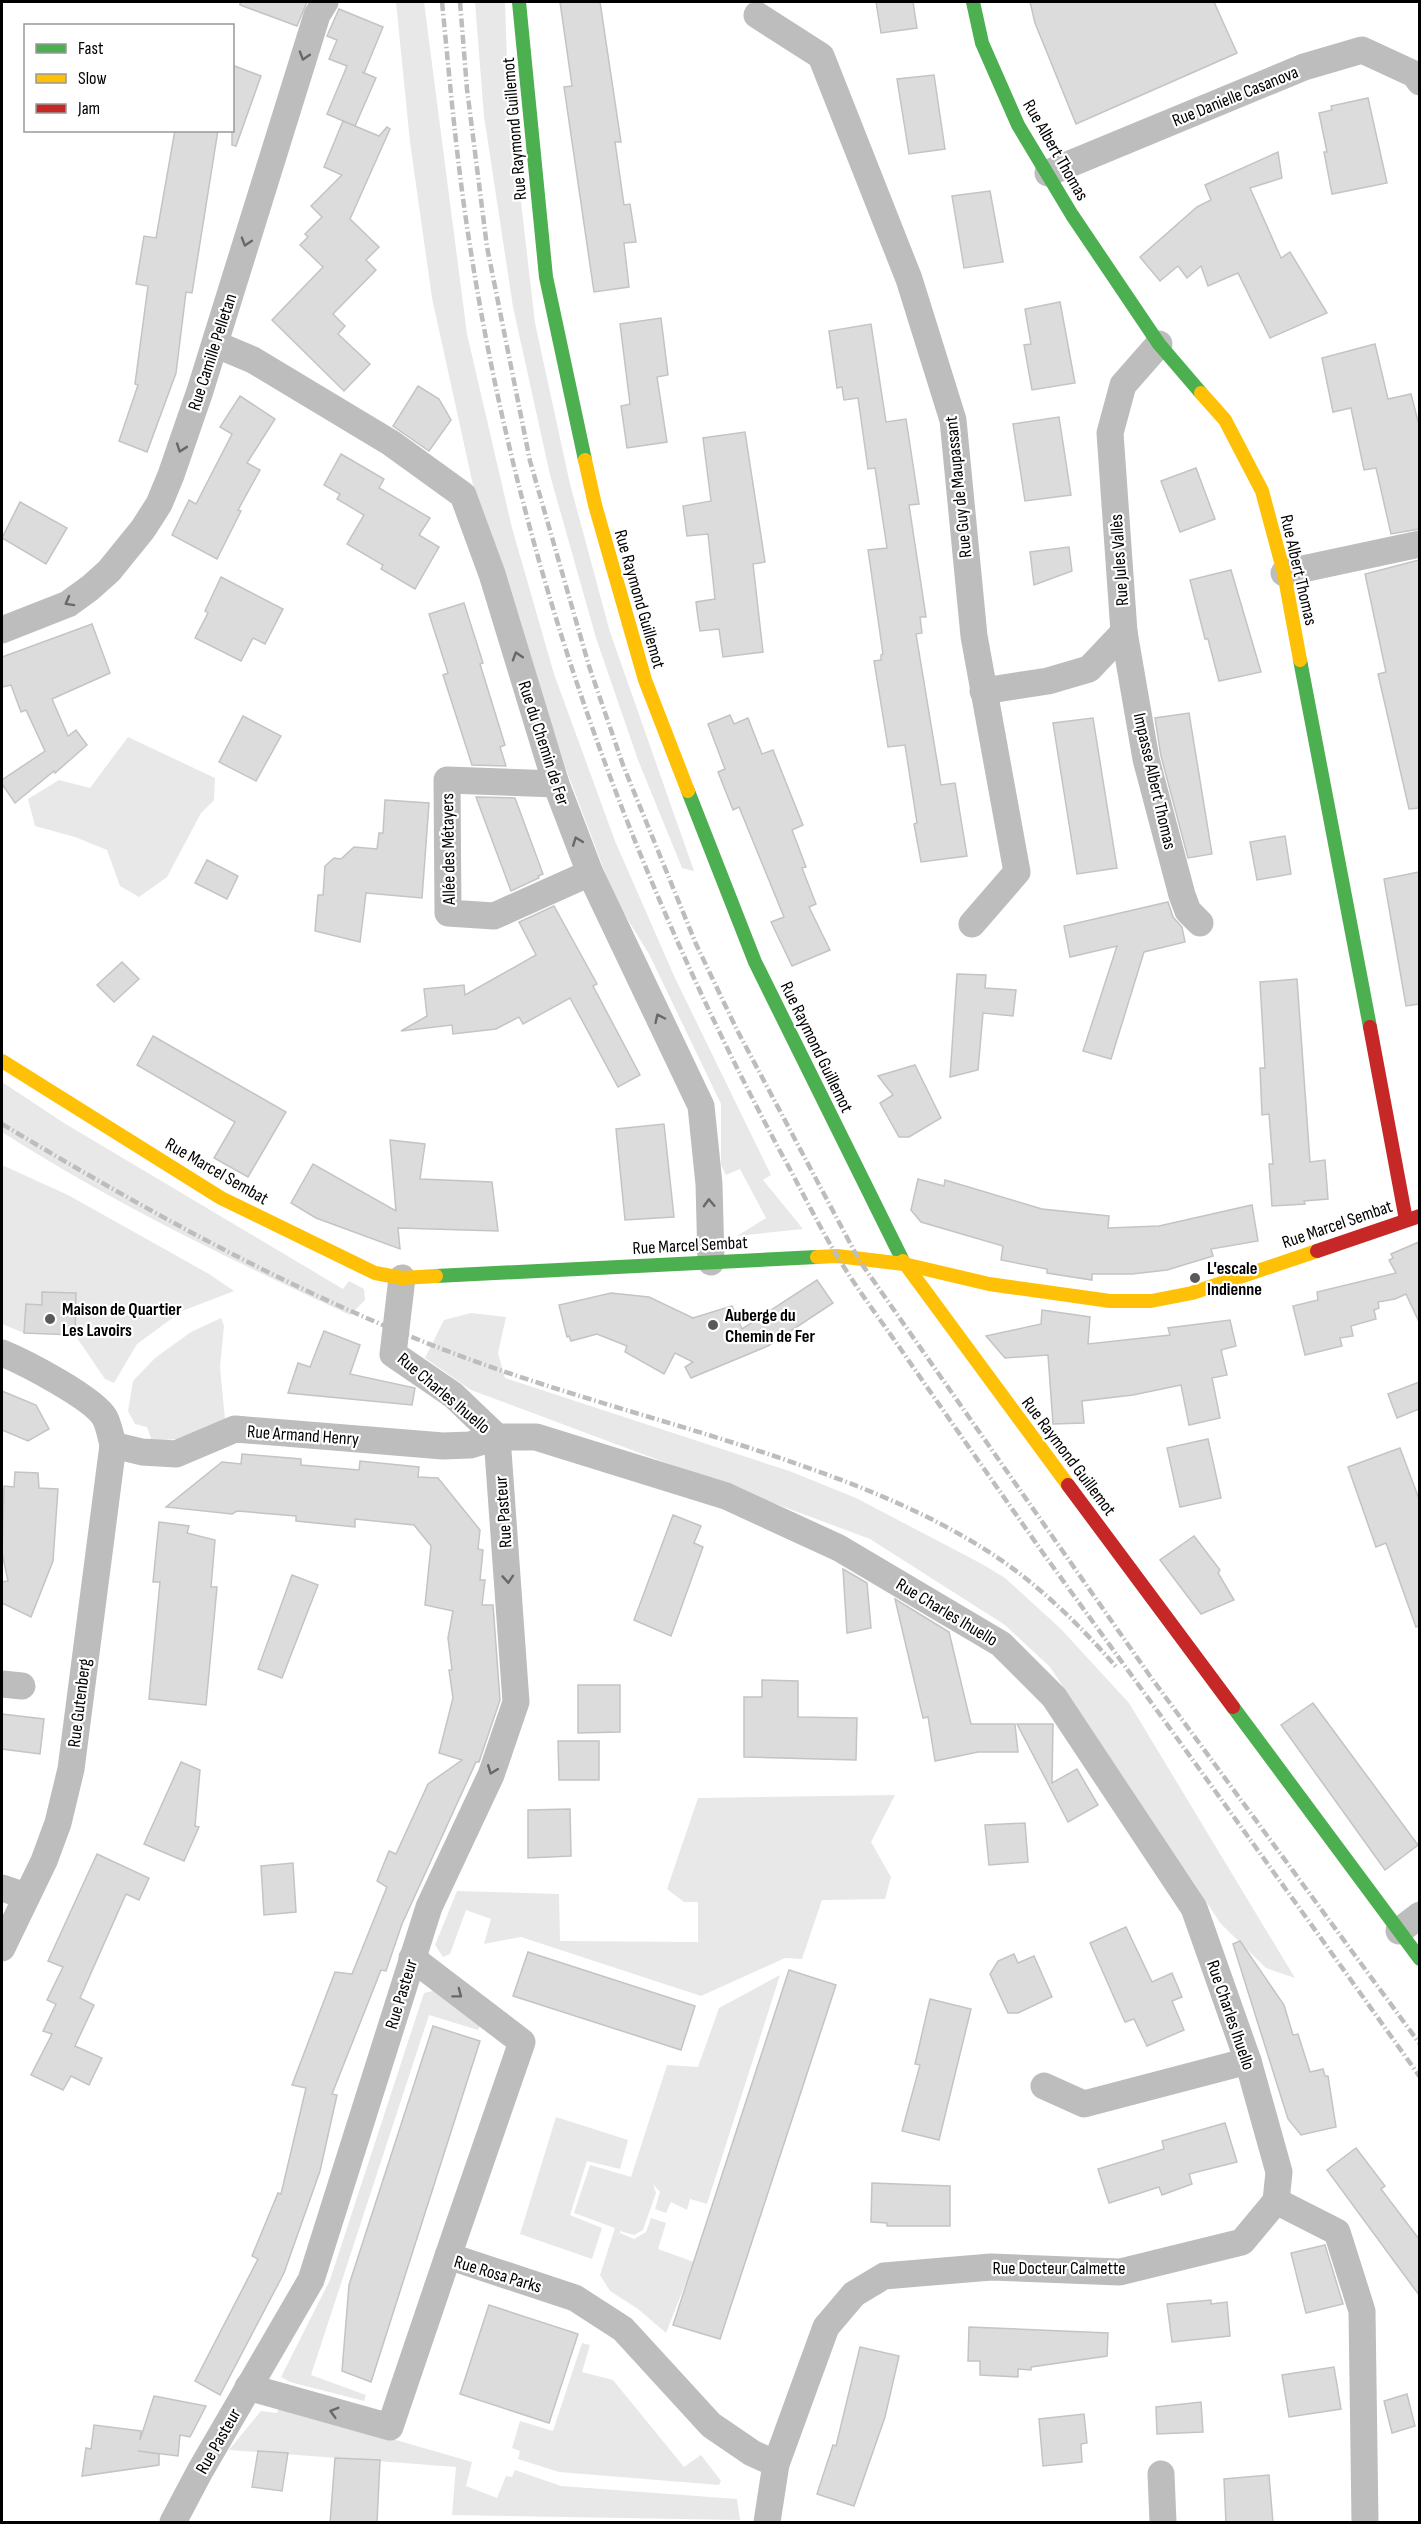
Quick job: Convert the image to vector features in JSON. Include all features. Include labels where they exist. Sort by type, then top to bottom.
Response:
[{"type":"street","name":"Rue Camille Pelletan","points":[[2,630],[68,604],[90,588],[108,571],[143,529],[159,504],[215,344],[316,15],[325,2]]},
{"type":"street","name":"Rue Raymond Guillemot","points":[[519,2],[546,277],[594,505],[645,680],[755,962],[904,1264],[1409,1923],[1419,1959]]},
{"type":"street","name":"Rue Albert Thomas","points":[[973,2],[982,43],[1018,125],[1072,215],[1159,344],[1225,420],[1262,491],[1284,573],[1413,1218]]},
{"type":"street","name":"Rue Guy de Maupassant","points":[[758,15],[821,56],[909,279],[952,420],[974,636],[1017,872],[972,924]]},
{"type":"street","name":"Rue Danielle Casanova","points":[[1047,173],[1304,68],[1362,50],[1414,74],[1419,82]]},
{"type":"street","name":"Rue du Chemin de Fer","points":[[215,344],[253,360],[391,443],[462,495],[492,574],[556,784],[590,873],[702,1106],[709,1184],[711,1262]]},
{"type":"street","name":"Rue Jules Vallès","points":[[983,691],[1048,681],[1089,669],[1124,632],[1110,433],[1123,385],[1159,344]]},
{"type":"street","points":[[1284,573],[1419,544]]},
{"type":"street","name":"Impasse Albert Thomas","points":[[1124,632],[1146,759],[1182,895],[1188,910],[1200,923]]},
{"type":"street","name":"Allée des Métayers","points":[[556,784],[447,780],[448,913],[494,916],[590,873]]},
{"type":"street","name":"Rue Marcel Sembat","points":[[2,1061],[221,1198],[375,1273],[402,1278],[826,1256],[904,1264],[1000,1286],[1110,1301],[1151,1301],[1192,1293],[1413,1218]]},
{"type":"street","name":"Rue Charles Ihuello","points":[[402,1278],[393,1354],[453,1395],[497,1437],[536,1437],[726,1496],[839,1548],[1001,1644],[1054,1697],[1194,1908],[1248,2061],[1279,2172],[1276,2201]]},
{"type":"street","points":[[2,1353],[30,1365],[75,1392],[104,1416],[113,1445]]},
{"type":"street","name":"Rue Armand Henry","points":[[113,1445],[142,1452],[176,1454],[235,1430],[443,1446],[470,1445],[497,1437]]},
{"type":"street","name":"Rue Pasteur","points":[[172,2523],[311,2280],[429,1907],[491,1775],[516,1702],[497,1437]]},
{"type":"street","name":"Rue Gutenberg","points":[[2,1948],[14,1892],[44,1860],[58,1823],[71,1769],[113,1445]]},
{"type":"street","points":[[412,1958],[522,2042],[448,2256]]},
{"type":"street","points":[[1044,2086],[1084,2104],[1248,2061]]},
{"type":"street","points":[[1276,2201],[1337,2232],[1362,2310],[1365,2523]]},
{"type":"street","name":"Rue Docteur Calmette","points":[[767,2523],[776,2464],[826,2326],[854,2294],[884,2276],[992,2267],[1120,2272],[1242,2242],[1276,2201]]},
{"type":"street","name":"Rue Rosa Parks","points":[[248,2387],[390,2427],[448,2256],[575,2298],[623,2329],[711,2425],[752,2453],[776,2464]]},
{"type":"street","points":[[1161,2474],[1163,2523]]},
{"type":"shaded area","points":[[396,2],[424,2],[467,334],[512,528],[554,674],[615,841],[675,978],[771,1175],[763,1180],[803,1229],[737,1236],[766,1218],[740,1169],[726,1175],[721,1165],[721,1104],[649,954],[615,899],[566,769],[473,485],[432,298],[410,142]]},
{"type":"shaded area","points":[[475,2],[505,2],[508,90],[535,323],[570,484],[610,632],[694,871],[682,868],[638,760],[596,638],[550,475],[513,307],[484,116]]},
{"type":"shaded area","points":[[128,737],[215,778],[214,800],[201,813],[167,877],[139,897],[120,886],[107,850],[75,837],[35,826],[28,799],[59,780],[90,788]]},
{"type":"shaded area","points":[[2,1082],[64,1123],[343,1289],[349,1281],[364,1289],[365,1300],[350,1315],[173,1230],[44,1158],[2,1132]]},
{"type":"shaded area","points":[[2,1165],[68,1195],[209,1274],[234,1291],[182,1311],[137,1344],[114,1383],[105,1379],[75,1335],[76,1293],[42,1292],[42,1305],[26,1304],[24,1333],[2,1324]]},
{"type":"shaded area","points":[[471,1313],[506,1317],[498,1353],[505,1378],[792,1472],[856,1498],[1005,1578],[1060,1628],[1129,1703],[1295,1978],[1266,1968],[1221,1924],[1050,1667],[1005,1625],[870,1539],[471,1390],[425,1358],[444,1320]]},
{"type":"shaded area","points":[[221,1318],[224,1326],[220,1367],[225,1420],[190,1438],[152,1441],[147,1427],[135,1424],[128,1411],[133,1381],[155,1358],[191,1332]]},
{"type":"shaded area","points":[[895,1795],[871,1842],[891,1877],[885,1899],[822,1900],[802,1959],[785,1958],[701,1996],[521,1937],[484,1944],[491,1919],[466,1910],[450,1954],[443,1957],[435,1945],[457,1891],[559,1894],[560,1941],[698,1942],[698,1902],[684,1902],[667,1889],[698,1798]]},
{"type":"shaded area","points":[[780,1975],[707,2204],[690,2199],[687,2210],[671,2202],[666,2213],[655,2209],[660,2192],[653,2184],[656,2193],[643,2230],[634,2235],[620,2231],[634,2239],[646,2232],[651,2218],[666,2223],[658,2249],[694,2262],[666,2333],[638,2309],[610,2291],[600,2275],[615,2228],[574,2213],[590,2165],[631,2177],[667,2065],[698,2067],[719,2008]]},
{"type":"shaded area","points":[[442,1989],[482,2022],[478,2030],[429,2015],[311,2375],[366,2395],[364,2401],[290,2382],[281,2377],[330,2280],[424,1993]]},
{"type":"shaded area","points":[[556,2117],[628,2140],[620,2169],[587,2161],[570,2215],[602,2228],[592,2259],[520,2234]]},
{"type":"shaded area","points":[[582,2343],[590,2345],[582,2372],[613,2380],[684,2467],[701,2455],[721,2481],[719,2485],[559,2472],[518,2459],[520,2451],[512,2448],[520,2421],[553,2431]]},
{"type":"shaded area","points":[[279,2406],[472,2462],[466,2486],[497,2498],[506,2476],[512,2477],[515,2470],[561,2486],[737,2499],[740,2520],[452,2515],[456,2467],[229,2450],[261,2411],[277,2413]]},
{"type":"building","points":[[240,2],[307,2],[297,26],[240,5]]},
{"type":"building","points":[[560,2],[600,2],[621,142],[615,142],[624,205],[630,204],[636,242],[624,243],[629,287],[594,292],[564,87],[572,86]]},
{"type":"building","points":[[876,2],[913,2],[917,28],[881,33]]},
{"type":"building","points":[[1030,2],[1214,2],[1237,53],[1076,124],[1035,23]]},
{"type":"building","points":[[339,9],[383,27],[364,73],[376,78],[355,126],[327,114],[347,66],[329,59],[337,40],[327,36]]},
{"type":"building","points":[[234,66],[261,76],[236,146],[232,145]]},
{"type":"building","points":[[934,75],[945,149],[909,154],[897,79]]},
{"type":"building","points":[[1368,98],[1387,183],[1332,194],[1319,113],[1332,110],[1331,106]]},
{"type":"building","points":[[343,121],[379,136],[387,127],[390,129],[350,219],[379,247],[366,260],[376,270],[333,314],[345,326],[338,334],[370,364],[344,391],[272,320],[323,267],[300,245],[308,237],[305,234],[322,217],[311,206],[342,175],[324,167]]},
{"type":"building","points":[[175,132],[218,132],[192,293],[186,292],[176,373],[147,452],[119,441],[138,385],[135,384],[148,286],[136,284],[144,236],[156,238]]},
{"type":"building","points":[[1278,152],[1282,178],[1250,188],[1281,258],[1290,252],[1327,313],[1270,338],[1238,273],[1208,286],[1201,266],[1187,278],[1178,266],[1160,281],[1140,257],[1197,207],[1211,200],[1205,185]]},
{"type":"building","points":[[990,191],[1003,262],[964,268],[952,196]]},
{"type":"building","points":[[1060,302],[1075,383],[1032,390],[1024,345],[1031,344],[1025,309]]},
{"type":"building","points":[[661,318],[668,375],[657,377],[667,442],[627,448],[621,406],[630,404],[620,324]]},
{"type":"building","points":[[871,324],[886,422],[906,419],[919,504],[909,505],[926,617],[920,617],[922,633],[916,634],[941,785],[955,783],[967,856],[921,862],[905,745],[888,747],[874,661],[881,660],[883,654],[868,550],[887,548],[875,468],[868,469],[858,398],[844,400],[842,387],[837,388],[829,331]]},
{"type":"building","points":[[1375,344],[1388,399],[1411,394],[1419,425],[1419,529],[1391,534],[1376,468],[1364,470],[1351,408],[1333,412],[1322,358]]},
{"type":"building","points":[[418,386],[439,399],[451,420],[429,451],[393,426]]},
{"type":"building","points":[[240,396],[275,419],[247,463],[260,470],[238,510],[241,511],[217,559],[172,535],[189,500],[196,504],[232,434],[220,427]]},
{"type":"building","points":[[1059,417],[1071,495],[1025,501],[1013,424]]},
{"type":"building","points":[[745,432],[765,562],[753,564],[763,652],[723,657],[719,629],[700,631],[696,602],[715,599],[708,534],[687,536],[683,506],[711,501],[703,438]]},
{"type":"building","points":[[341,454],[384,479],[379,488],[430,518],[419,535],[439,547],[415,589],[381,569],[383,565],[347,544],[364,515],[337,499],[340,494],[324,485]]},
{"type":"building","points":[[1196,468],[1215,519],[1180,532],[1161,481]]},
{"type":"building","points":[[20,502],[67,528],[46,564],[2,538]]},
{"type":"building","points":[[1069,547],[1072,571],[1034,585],[1030,552]]},
{"type":"building","points":[[1419,560],[1419,808],[1409,809],[1378,674],[1386,672],[1365,574]]},
{"type":"building","points":[[1231,570],[1261,672],[1219,681],[1208,639],[1205,639],[1190,580]]},
{"type":"building","points":[[221,577],[283,609],[265,644],[253,638],[241,661],[195,638],[208,613],[205,611]]},
{"type":"building","points":[[464,603],[505,745],[500,747],[506,766],[472,765],[443,675],[448,673],[429,614]]},
{"type":"building","points":[[92,624],[110,673],[52,699],[68,736],[76,730],[87,745],[15,803],[2,784],[2,780],[45,751],[26,710],[21,712],[11,685],[2,687],[2,657]]},
{"type":"building","points":[[1189,713],[1212,854],[1188,858],[1161,756],[1155,718]]},
{"type":"building","points":[[730,715],[734,724],[748,718],[762,754],[773,750],[803,825],[792,830],[806,867],[802,868],[816,904],[809,907],[830,950],[792,966],[771,922],[784,917],[739,807],[733,810],[718,772],[725,769],[708,724]]},
{"type":"building","points":[[243,716],[281,736],[256,781],[219,762]]},
{"type":"building","points":[[1093,718],[1117,868],[1077,874],[1053,723]]},
{"type":"building","points":[[476,797],[515,798],[543,874],[538,876],[539,878],[511,891]]},
{"type":"building","points":[[385,800],[429,803],[422,898],[366,893],[360,942],[315,931],[318,895],[323,895],[325,866],[334,858],[341,859],[354,847],[377,849],[379,833],[383,833]]},
{"type":"building","points":[[1285,836],[1291,874],[1257,880],[1250,842]]},
{"type":"building","points":[[207,860],[238,876],[227,899],[195,883]]},
{"type":"building","points":[[1419,872],[1419,1004],[1406,1006],[1384,879]]},
{"type":"building","points":[[1168,902],[1173,917],[1182,927],[1185,942],[1144,952],[1111,1059],[1083,1051],[1117,946],[1070,957],[1064,926]]},
{"type":"building","points":[[554,906],[597,984],[593,986],[640,1075],[618,1087],[570,998],[523,1024],[519,1017],[496,1029],[453,1034],[452,1025],[401,1031],[427,1016],[424,989],[464,985],[465,995],[536,955],[519,922]]},
{"type":"building","points":[[122,962],[139,979],[114,1002],[97,985]]},
{"type":"building","points":[[957,974],[986,975],[985,988],[1016,990],[1013,1016],[983,1013],[978,1070],[950,1077]]},
{"type":"building","points":[[1297,979],[1310,1162],[1325,1160],[1328,1199],[1304,1201],[1305,1204],[1272,1206],[1269,1164],[1273,1164],[1269,1114],[1262,1115],[1260,1068],[1265,1068],[1260,982]]},
{"type":"building","points":[[153,1036],[286,1112],[248,1177],[214,1158],[235,1122],[137,1065]]},
{"type":"building","points":[[915,1065],[941,1118],[909,1137],[899,1137],[880,1103],[893,1095],[878,1076]]},
{"type":"building","points":[[664,1124],[674,1217],[625,1220],[616,1129]]},
{"type":"building","points":[[390,1140],[425,1144],[420,1179],[492,1182],[498,1231],[398,1228],[400,1249],[316,1218],[291,1203],[313,1164],[396,1211]]},
{"type":"building","points":[[918,1179],[944,1186],[945,1180],[1042,1209],[1109,1216],[1108,1228],[1159,1226],[1252,1205],[1258,1241],[1211,1249],[1213,1256],[1167,1270],[1132,1274],[1092,1274],[1092,1280],[1047,1273],[1047,1269],[1001,1260],[1003,1246],[921,1222],[911,1210]]},
{"type":"building","points":[[1419,1242],[1419,1322],[1406,1294],[1378,1302],[1379,1308],[1374,1310],[1376,1319],[1351,1326],[1353,1336],[1340,1338],[1342,1346],[1305,1355],[1293,1306],[1318,1300],[1317,1292],[1396,1273],[1389,1260],[1393,1258],[1391,1254]]},
{"type":"building","points":[[817,1280],[833,1303],[768,1346],[691,1378],[685,1367],[693,1362],[675,1353],[664,1374],[625,1352],[627,1346],[597,1334],[571,1341],[569,1336],[567,1337],[559,1305],[611,1293],[649,1297],[693,1318],[732,1306],[742,1329]]},
{"type":"building","name":"Maison de Quartier Les Lavoirs","points":[[42,1292],[76,1293],[75,1335],[24,1333],[26,1304],[42,1305]]},
{"type":"building","points":[[1042,1310],[1090,1317],[1088,1344],[1170,1335],[1168,1328],[1230,1320],[1236,1346],[1221,1350],[1227,1375],[1212,1378],[1220,1418],[1189,1425],[1181,1385],[1133,1395],[1082,1401],[1084,1423],[1053,1424],[1048,1355],[1005,1358],[986,1336],[1041,1324]]},
{"type":"building","points":[[324,1331],[360,1345],[350,1374],[415,1388],[412,1405],[288,1393],[298,1363],[310,1367]]},
{"type":"building","points":[[1419,1382],[1419,1409],[1397,1418],[1388,1394]]},
{"type":"building","points":[[2,1391],[36,1405],[49,1429],[28,1441],[2,1430]]},
{"type":"building","points":[[1208,1439],[1221,1498],[1180,1507],[1167,1448]]},
{"type":"building","points":[[1400,1448],[1419,1499],[1419,1626],[1416,1627],[1386,1543],[1376,1547],[1348,1467]]},
{"type":"building","points":[[242,1454],[301,1459],[301,1465],[359,1470],[360,1461],[419,1467],[418,1477],[438,1478],[480,1530],[478,1549],[483,1550],[480,1580],[485,1580],[482,1605],[493,1605],[500,1700],[479,1762],[476,1762],[402,1924],[386,1971],[381,1970],[332,2094],[337,2095],[320,2171],[284,2273],[220,2395],[195,2381],[258,2259],[252,2256],[278,2193],[281,2194],[306,2088],[292,2085],[335,1972],[352,1974],[387,1887],[377,1881],[389,1851],[396,1854],[428,1784],[462,1760],[439,1753],[453,1698],[448,1638],[453,1611],[425,1605],[431,1546],[414,1525],[355,1519],[355,1527],[296,1521],[296,1516],[237,1511],[232,1514],[166,1507],[222,1462],[241,1464]]},
{"type":"building","points":[[15,1472],[38,1473],[39,1488],[58,1489],[53,1561],[31,1617],[2,1603],[2,1582],[8,1581],[2,1553],[4,1486],[14,1487]]},
{"type":"building","points":[[673,1515],[701,1526],[694,1543],[703,1547],[671,1636],[634,1620]]},
{"type":"building","points":[[159,1522],[189,1526],[187,1533],[215,1540],[211,1587],[217,1587],[206,1705],[149,1699],[160,1582],[153,1582]]},
{"type":"building","points":[[1194,1536],[1220,1570],[1218,1573],[1234,1600],[1201,1614],[1160,1560]]},
{"type":"building","points":[[843,1569],[867,1583],[871,1628],[847,1633]]},
{"type":"building","points":[[292,1575],[318,1585],[282,1678],[258,1669]]},
{"type":"building","points":[[895,1599],[949,1632],[971,1724],[1015,1724],[1018,1752],[978,1752],[935,1761],[928,1717],[923,1718]]},
{"type":"building","points":[[762,1680],[798,1681],[798,1717],[857,1718],[856,1760],[744,1757],[744,1697],[762,1697]]},
{"type":"building","points":[[578,1685],[620,1685],[620,1732],[578,1733]]},
{"type":"building","points":[[1313,1703],[1418,1845],[1385,1870],[1281,1725]]},
{"type":"building","points":[[2,1714],[44,1719],[40,1754],[2,1749]]},
{"type":"building","points":[[1017,1724],[1053,1724],[1052,1783],[1077,1769],[1098,1805],[1068,1822]]},
{"type":"building","points":[[558,1741],[599,1741],[599,1780],[559,1780]]},
{"type":"building","points":[[181,1762],[200,1770],[195,1826],[199,1827],[184,1861],[144,1844]]},
{"type":"building","points":[[570,1809],[571,1856],[528,1858],[528,1810]]},
{"type":"building","points":[[1025,1823],[1028,1862],[989,1865],[985,1825]]},
{"type":"building","points":[[97,1854],[149,1878],[139,1900],[126,1894],[80,1998],[94,2005],[75,2046],[102,2058],[89,2085],[71,2076],[63,2090],[31,2075],[52,2034],[43,2031],[56,2004],[47,2000],[63,1967],[48,1961]]},
{"type":"building","points":[[293,1863],[296,1912],[264,1915],[261,1866]]},
{"type":"building","points":[[1126,1927],[1152,1982],[1172,1973],[1182,1997],[1172,2001],[1184,2030],[1147,2046],[1134,2019],[1125,2022],[1090,1943]]},
{"type":"building","points":[[1240,1941],[1284,2005],[1293,2035],[1298,2034],[1310,2072],[1323,2069],[1325,2076],[1328,2076],[1336,2127],[1301,2135],[1288,2119],[1233,1944]]},
{"type":"building","points":[[528,1952],[695,2006],[681,2050],[513,1996]]},
{"type":"building","points":[[1014,1954],[1018,1963],[1034,1956],[1052,1997],[1018,2013],[1008,2013],[990,1974],[998,1961]]},
{"type":"building","points":[[789,1970],[836,1985],[720,2339],[673,2325]]},
{"type":"building","points":[[930,1999],[971,2009],[939,2140],[902,2131],[920,2065],[915,2064]]},
{"type":"building","points":[[433,2026],[480,2041],[371,2382],[342,2371],[349,2285]]},
{"type":"building","points":[[1225,2123],[1237,2162],[1189,2174],[1192,2184],[1162,2195],[1159,2187],[1109,2203],[1098,2169],[1164,2149],[1162,2141]]},
{"type":"building","points":[[1356,2148],[1385,2186],[1381,2189],[1419,2239],[1419,2295],[1327,2170]]},
{"type":"building","points":[[872,2183],[950,2186],[950,2226],[887,2226],[887,2223],[871,2222]]},
{"type":"building","points":[[1325,2245],[1343,2304],[1306,2313],[1291,2253]]},
{"type":"building","points":[[1211,2300],[1211,2304],[1227,2302],[1230,2336],[1172,2342],[1167,2304]]},
{"type":"building","points":[[489,2305],[578,2334],[549,2423],[460,2394]]},
{"type":"building","points":[[969,2327],[1108,2333],[1107,2356],[1031,2367],[1031,2370],[1018,2369],[1018,2377],[980,2375],[980,2361],[968,2361]]},
{"type":"building","points":[[860,2347],[899,2356],[885,2417],[854,2506],[817,2494],[833,2445],[836,2446]]},
{"type":"building","points":[[1334,2367],[1341,2409],[1289,2417],[1282,2375]]},
{"type":"building","points":[[1407,2394],[1415,2426],[1392,2433],[1384,2401]]},
{"type":"building","points":[[154,2396],[206,2406],[190,2437],[180,2435],[178,2456],[138,2451],[159,2454],[159,2465],[82,2476],[86,2448],[91,2449],[94,2425],[141,2431],[140,2440]]},
{"type":"building","points":[[1201,2402],[1203,2432],[1157,2434],[1156,2407]]},
{"type":"building","points":[[1084,2414],[1087,2443],[1081,2444],[1082,2462],[1043,2466],[1039,2419]]},
{"type":"building","points":[[258,2451],[288,2453],[282,2491],[252,2487]]},
{"type":"building","points":[[335,2458],[380,2460],[377,2523],[330,2523]]},
{"type":"building","points":[[1269,2475],[1273,2523],[1226,2523],[1224,2479]]},
{"type":"railway","points":[[442,2],[465,216],[491,365],[518,482],[550,598],[587,712],[628,825],[725,1044],[815,1216],[852,1279],[1043,1553],[1420,2077]]},
{"type":"railway","points":[[460,2],[467,89],[487,247],[530,461],[589,666],[623,765],[696,944],[737,1030],[859,1260],[1150,1676],[1420,2044]]},
{"type":"railway","points":[[2,1124],[110,1188],[221,1248],[277,1277],[392,1329],[533,1381],[786,1460],[840,1479],[918,1512],[968,1539],[1026,1579],[1074,1621],[1117,1668]]},
{"type":"traffic: fast","points":[[519,2],[546,277],[585,460]]},
{"type":"traffic: fast","points":[[973,2],[982,43],[1018,125],[1072,215],[1159,344],[1201,393]]},
{"type":"traffic: fast","points":[[1300,660],[1370,1027]]},
{"type":"traffic: fast","points":[[688,791],[755,962],[903,1261]]},
{"type":"traffic: fast","points":[[436,1276],[817,1257]]},
{"type":"traffic: fast","points":[[1233,1707],[1420,1959]]},
{"type":"traffic: slow","points":[[1201,393],[1225,420],[1262,491],[1284,573],[1300,660]]},
{"type":"traffic: slow","points":[[585,460],[595,505],[645,680],[688,791]]},
{"type":"traffic: slow","points":[[2,1061],[221,1198],[375,1273],[402,1278],[436,1276]]},
{"type":"traffic: slow","points":[[817,1257],[837,1256],[904,1264],[989,1284],[1110,1301],[1151,1301],[1192,1293],[1317,1251]]},
{"type":"traffic: slow","points":[[903,1261],[1068,1485]]},
{"type":"traffic: jam","points":[[1370,1027],[1406,1220]]},
{"type":"traffic: jam","points":[[1317,1251],[1420,1216]]},
{"type":"traffic: jam","points":[[1068,1485],[1233,1707]]},
{"type":"place","name":"L'escale Indienne","points":[[1195,1278]]},
{"type":"place","name":"Maison de Quartier Les Lavoirs","points":[[50,1319]]},
{"type":"place","name":"Auberge du Chemin de Fer","points":[[713,1325]]}]
